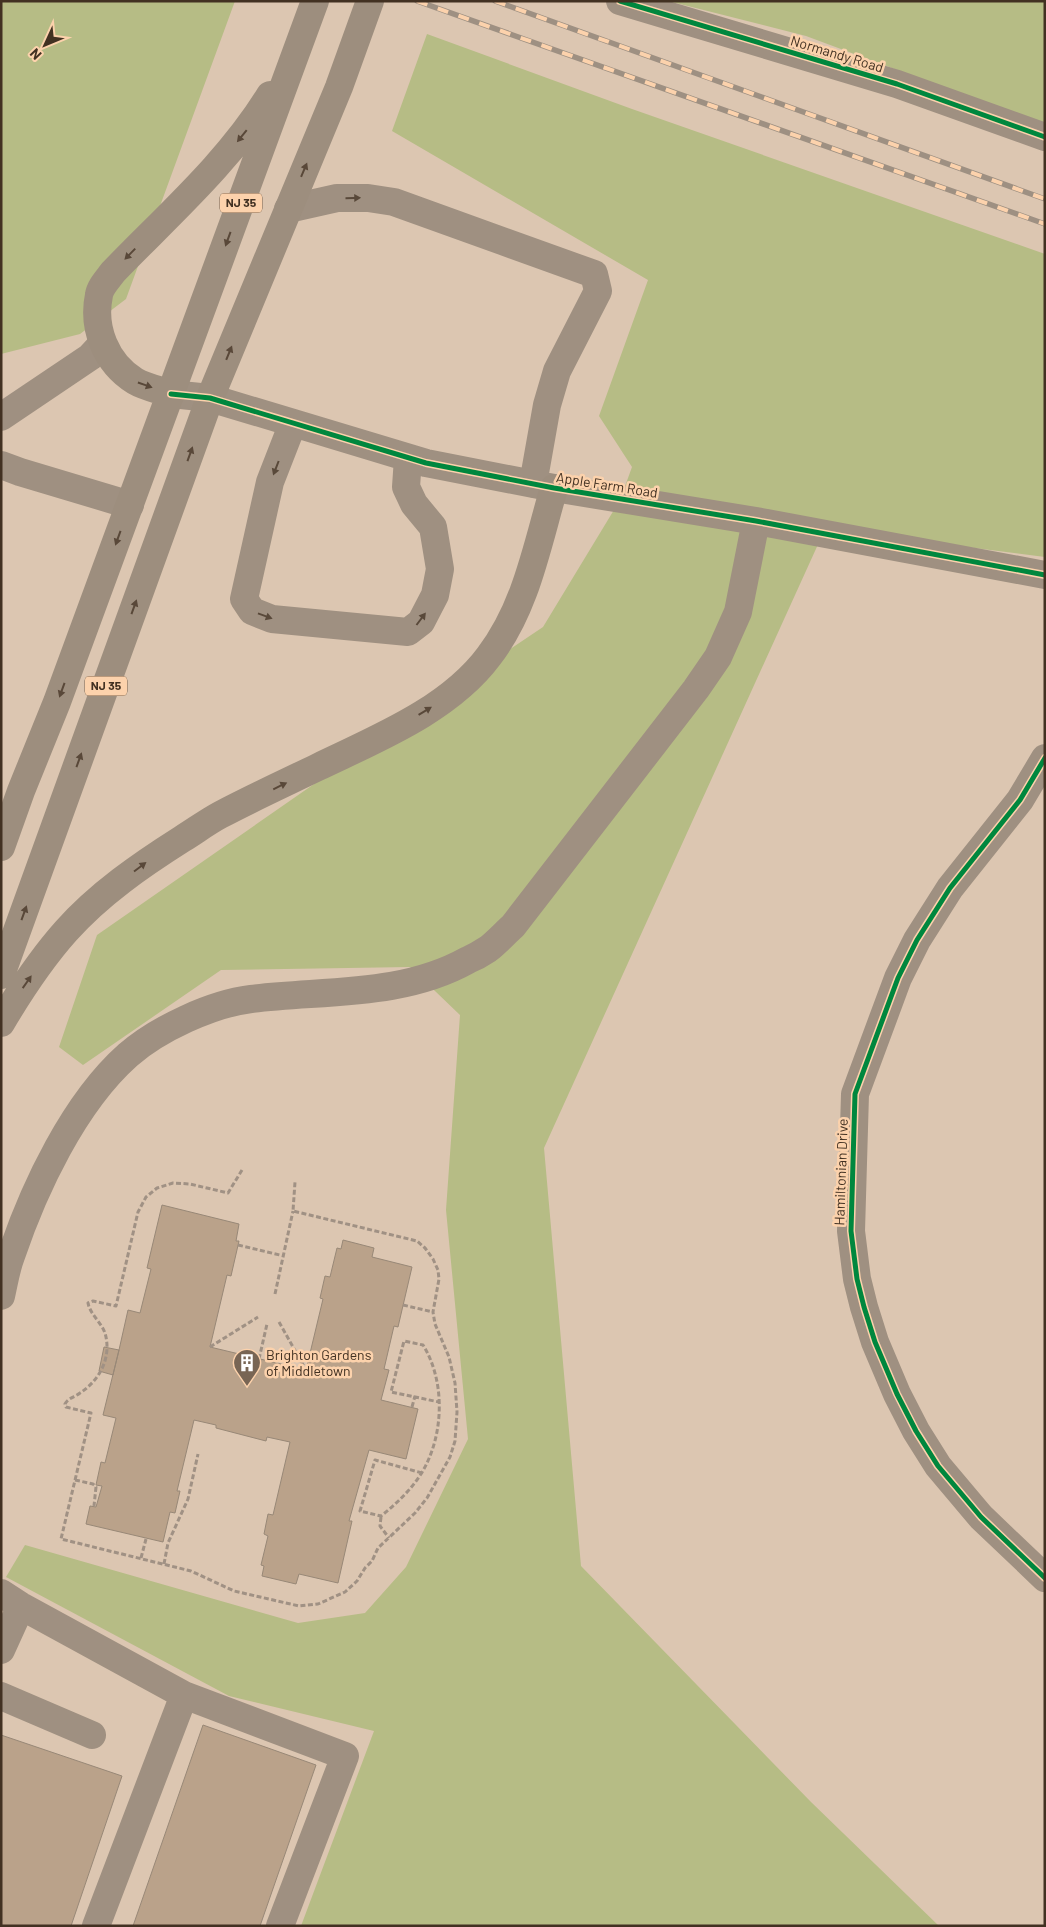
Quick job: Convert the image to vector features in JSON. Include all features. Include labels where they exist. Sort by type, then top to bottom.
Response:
[{"type":"highway","name":"NJ 35","points":[[1,847],[60,694],[315,1]]},
{"type":"highway","name":"NJ 35","points":[[1,975],[210,398],[339,87],[370,1]]},
{"type":"highway","points":[[171,394],[135,381],[116,365],[102,344],[97,318],[99,293],[112,272],[225,156],[256,118],[297,51]]},
{"type":"highway","points":[[1,1023],[24,984],[66,931],[103,895],[144,863],[218,816],[392,732],[438,703],[471,676],[488,658],[510,622],[528,581],[544,486]]},
{"type":"street","name":"Normandy Road","points":[[620,1],[897,84],[1045,137]]},
{"type":"street","points":[[288,209],[336,198],[368,198],[394,202],[594,274],[598,291],[557,372],[548,405],[544,486]]},
{"type":"street","points":[[1,417],[90,357],[102,344]]},
{"type":"street","name":"Apple Farm Road","points":[[171,394],[210,398],[408,458],[544,486],[756,520],[1045,575]]},
{"type":"street","points":[[293,423],[270,482],[244,599],[252,611],[272,618],[408,632],[421,622],[435,596],[440,569],[433,527],[414,504],[406,487],[408,458]]},
{"type":"street","points":[[1,465],[130,505]]},
{"type":"street","points":[[1,1296],[10,1257],[34,1196],[64,1138],[90,1096],[128,1054],[168,1028],[206,1011],[249,1000],[380,989],[452,970],[488,949],[513,926],[678,712],[718,656],[738,612],[756,520]]},
{"type":"street","name":"Hamiltonian Drive","points":[[1045,758],[1020,800],[950,888],[917,940],[898,978],[855,1094],[851,1231],[857,1279],[872,1333],[897,1394],[916,1431],[938,1466],[981,1517],[1045,1578]]},
{"type":"street","points":[[1,1650],[11,1599],[184,1695],[344,1756],[280,1926]]},
{"type":"street","points":[[96,1926],[184,1695]]},
{"type":"street","points":[[1,1696],[92,1735]]},
{"type":"path","points":[[242,1170],[228,1193],[190,1184],[173,1183],[157,1188],[146,1197],[138,1212],[116,1306],[93,1301],[88,1303],[89,1308],[100,1321],[105,1334],[107,1360],[100,1373],[90,1385],[81,1393],[66,1401],[65,1404],[66,1407],[91,1413],[61,1539],[191,1571],[234,1591],[299,1606],[318,1604],[345,1592],[357,1580],[372,1561],[378,1548],[415,1513],[435,1486],[450,1457],[455,1441],[457,1412],[455,1383],[449,1357],[435,1324],[433,1312],[439,1279],[438,1270],[433,1259],[417,1241],[293,1211]]},
{"type":"path","points":[[274,1294],[293,1211],[295,1182]]},
{"type":"path","points":[[238,1245],[284,1256]]},
{"type":"path","points":[[403,1305],[433,1312]]},
{"type":"path","points":[[210,1348],[258,1317]]},
{"type":"path","points":[[279,1322],[306,1370]]},
{"type":"path","points":[[259,1359],[267,1324]]},
{"type":"path","points":[[389,1538],[380,1526],[381,1516],[410,1489],[422,1473],[434,1441],[438,1422],[439,1402],[436,1378],[429,1356],[423,1345],[404,1341],[391,1392],[439,1402]]},
{"type":"path","points":[[412,1408],[415,1396]]},
{"type":"path","points":[[164,1564],[168,1543],[188,1499],[198,1454]]},
{"type":"path","points":[[381,1516],[360,1510],[375,1460],[422,1473]]},
{"type":"path","points":[[75,1480],[93,1484],[96,1487],[94,1506]]},
{"type":"path","points":[[141,1558],[146,1539]]},
{"type":"green space","points":[[1,1],[235,1],[126,299],[80,334],[1,354]]},
{"type":"green space","points":[[668,1],[1045,1],[1045,125],[806,36]]},
{"type":"green space","points":[[427,34],[632,109],[1045,254],[1045,557],[825,529],[544,1148],[581,1566],[811,1802],[939,1926],[301,1926],[374,1731],[229,1696],[6,1577],[25,1545],[298,1623],[365,1613],[406,1567],[468,1439],[446,1210],[460,1015],[410,967],[221,970],[83,1065],[59,1047],[97,935],[543,627],[620,500],[632,467],[599,416],[648,280],[392,131]]},
{"type":"building","name":"Brighton Gardens of Middletown","points":[[162,1205],[239,1224],[236,1241],[239,1241],[231,1276],[227,1275],[210,1347],[306,1370],[323,1299],[320,1298],[325,1276],[330,1277],[337,1248],[341,1249],[343,1240],[374,1248],[372,1257],[412,1267],[398,1327],[394,1326],[384,1369],[389,1370],[381,1400],[418,1409],[406,1459],[369,1450],[349,1521],[352,1521],[338,1583],[299,1574],[296,1584],[262,1576],[264,1566],[261,1565],[268,1536],[264,1534],[268,1514],[273,1515],[290,1442],[267,1437],[266,1441],[216,1428],[216,1425],[194,1420],[177,1491],[180,1491],[175,1513],[170,1512],[163,1542],[86,1524],[90,1506],[96,1507],[102,1486],[96,1485],[101,1462],[105,1463],[116,1418],[103,1415],[128,1310],[140,1313],[151,1269],[147,1268]]},
{"type":"building","points":[[104,1347],[119,1350],[113,1375],[99,1371]]},
{"type":"building","points":[[203,1725],[316,1765],[260,1926],[133,1926]]},
{"type":"building","points":[[1,1735],[122,1776],[71,1926],[1,1926]]},
{"type":"railway","points":[[417,1],[1045,224]]},
{"type":"railway","points":[[495,1],[1045,199]]},
{"type":"cycle path","points":[[620,1],[897,84],[1045,137]]},
{"type":"cycle path","points":[[171,394],[210,398],[426,463],[554,488],[756,521],[1045,575]]},
{"type":"cycle path","points":[[1045,758],[1020,800],[950,888],[917,940],[898,978],[855,1094],[851,1231],[857,1279],[875,1342],[897,1394],[916,1431],[938,1466],[981,1517],[1045,1578]]},
{"type":"place","name":"Brighton Gardens of Middletown","points":[[247,1387]]}]
